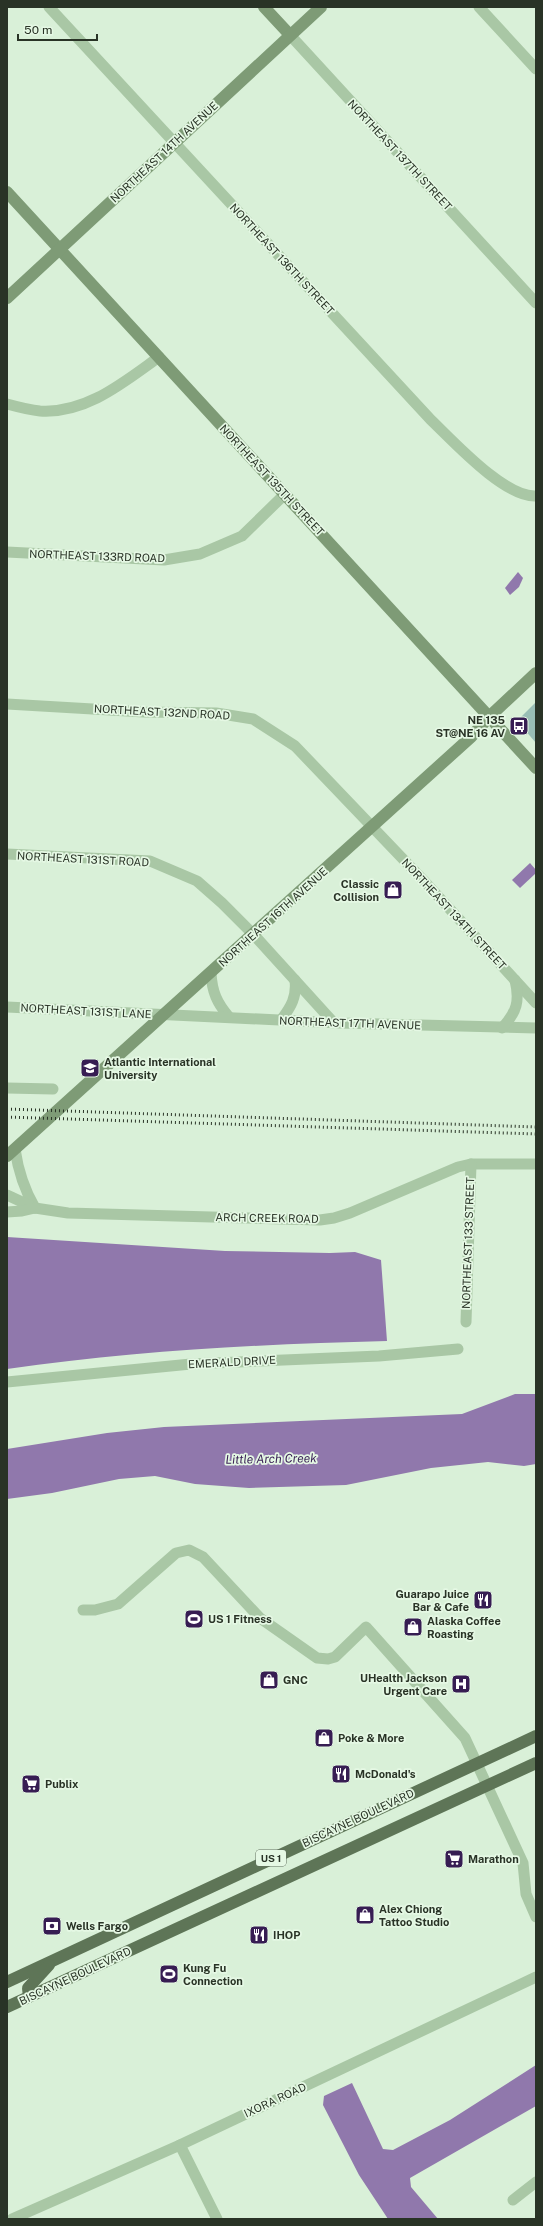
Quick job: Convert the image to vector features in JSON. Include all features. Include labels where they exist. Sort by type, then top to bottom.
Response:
[{"type":"main road","name":"BISCAYNE BOULEVARD","points":[[7,1982],[57,1957],[536,1736]]},
{"type":"main road","name":"BISCAYNE BOULEVARD","points":[[7,2007],[536,1764]]},
{"type":"main road","points":[[29,1997],[28,1988],[57,1957]]},
{"type":"street","name":"NORTHEAST 136TH STREET","points":[[49,7],[431,420],[474,461],[507,486],[532,496]]},
{"type":"street","name":"NORTHEAST 137TH STREET","points":[[264,7],[536,303]]},
{"type":"street","name":"NORTHEAST 14TH AVENUE","points":[[7,298],[321,7]]},
{"type":"street","points":[[479,7],[536,69]]},
{"type":"street","name":"NORTHEAST 135TH STREET","points":[[7,192],[536,768]]},
{"type":"street","points":[[7,404],[40,411],[77,406],[103,395],[159,357]]},
{"type":"street","name":"NORTHEAST 133RD ROAD","points":[[7,552],[164,560],[200,554],[242,536],[285,494]]},
{"type":"street","name":"NORTHEAST 16TH AVENUE","points":[[11,1153],[164,1014],[254,935],[471,737],[489,717],[536,674]]},
{"type":"street","name":"NORTHEAST 132ND ROAD","points":[[7,704],[144,712],[216,713],[253,719],[295,746],[371,827]]},
{"type":"street","name":"NORTHEAST 134TH STREET","points":[[371,827],[536,1003]]},
{"type":"street","name":"NORTHEAST 131ST ROAD","points":[[7,854],[150,861],[197,881],[222,903],[254,935]]},
{"type":"street","points":[[254,935],[333,1022]]},
{"type":"street","points":[[211,973],[212,990],[216,1000],[229,1017]]},
{"type":"street","points":[[502,1028],[514,1015],[518,1003],[515,979]]},
{"type":"street","points":[[281,1020],[293,1002],[296,990],[295,980]]},
{"type":"street","name":"NORTHEAST 131ST LANE","points":[[7,1007],[164,1014]]},
{"type":"street","name":"NORTHEAST 17TH AVENUE","points":[[164,1014],[333,1022],[536,1028]]},
{"type":"street","points":[[7,1088],[53,1089]]},
{"type":"street","points":[[11,1153],[17,1164],[27,1194],[35,1208]]},
{"type":"street","name":"ARCH CREEK ROAD","points":[[7,1194],[35,1208],[68,1213],[320,1220],[334,1218],[350,1213],[458,1167],[471,1164],[536,1164]]},
{"type":"street","name":"NORTHEAST 133 STREET","points":[[466,1322],[471,1164]]},
{"type":"street","name":"ARCH CREEK ROAD","points":[[7,1212],[35,1208]]},
{"type":"street","name":"EMERALD DRIVE","points":[[7,1382],[191,1364],[379,1356],[458,1349]]},
{"type":"street","points":[[83,1610],[95,1610],[118,1604],[176,1553],[189,1550],[203,1557],[260,1618],[317,1658],[328,1659],[334,1657],[366,1627],[465,1738],[478,1763],[487,1786],[523,1863],[526,1894],[536,1917]]},
{"type":"street","name":"IXORA ROAD","points":[[12,2219],[180,2145],[536,1977]]},
{"type":"street","points":[[180,2145],[217,2219]]},
{"type":"street","points":[[513,2200],[536,2182]]},
{"type":"shaded area","points":[[536,702],[536,743],[518,722]]},
{"type":"water","points":[[518,572],[523,578],[519,587],[510,595],[505,588]]},
{"type":"water","points":[[530,863],[536,870],[536,873],[520,888],[512,880]]},
{"type":"water","points":[[7,1237],[225,1251],[355,1252],[381,1260],[387,1341],[197,1349],[102,1357],[7,1369]]},
{"type":"water","name":"Little Arch Creek","points":[[515,1394],[536,1394],[536,1464],[524,1466],[488,1462],[431,1468],[346,1485],[249,1488],[195,1484],[155,1476],[119,1479],[52,1493],[7,1499],[7,1449],[107,1433],[164,1427],[462,1414]]},
{"type":"water","points":[[536,2065],[536,2106],[410,2178],[411,2187],[438,2219],[388,2219],[359,2175],[323,2105],[324,2096],[352,2083],[383,2149],[393,2150],[450,2120]]},
{"type":"railway","points":[[7,1109],[536,1127]]},
{"type":"railway","points":[[7,1117],[536,1134]]},
{"type":"place","name":"NE 135 ST@NE 16 AV","points":[[519,726]]},
{"type":"place","name":"Classic Collision","points":[[393,890]]},
{"type":"place","name":"Atlantic International University","points":[[90,1068]]},
{"type":"place","name":"Guarapo Juice Bar & Cafe","points":[[483,1600]]},
{"type":"place","name":"US 1 Fitness","points":[[194,1619]]},
{"type":"place","name":"Alaska Coffee Roasting","points":[[413,1627]]},
{"type":"place","name":"GNC","points":[[269,1680]]},
{"type":"place","name":"UHealth Jackson Urgent Care","points":[[461,1684]]},
{"type":"place","name":"Poke & More","points":[[324,1738]]},
{"type":"place","name":"McDonald's","points":[[341,1774]]},
{"type":"place","name":"Publix","points":[[31,1784]]},
{"type":"place","name":"Marathon","points":[[454,1859]]},
{"type":"place","name":"Alex Chiong Tattoo Studio","points":[[365,1915]]},
{"type":"place","name":"Wells Fargo","points":[[52,1926]]},
{"type":"place","name":"IHOP","points":[[259,1935]]},
{"type":"place","name":"Kung Fu Connection","points":[[169,1974]]}]
